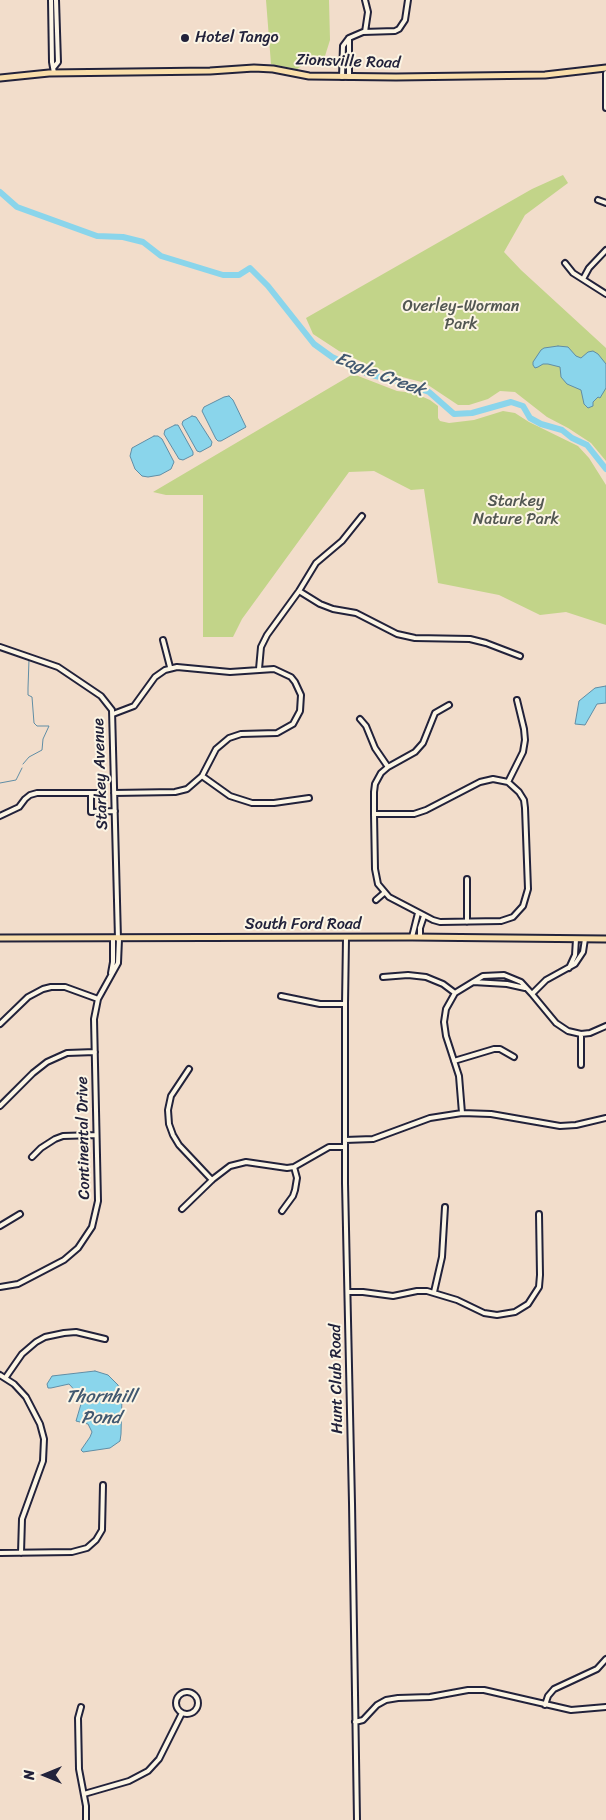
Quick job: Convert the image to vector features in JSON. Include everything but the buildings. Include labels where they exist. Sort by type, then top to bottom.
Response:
[{"type":"main road","name":"Zionsville Road","points":[[0,78],[54,70],[210,71],[254,68],[273,69],[308,76],[349,77],[545,75],[606,68]]},
{"type":"main road","name":"South Ford Road","points":[[0,938],[420,937],[606,939]]},
{"type":"street","points":[[51,0],[52,62],[54,70]]},
{"type":"street","points":[[54,70],[58,62],[56,0]]},
{"type":"street","points":[[365,0],[368,12],[365,32]]},
{"type":"street","points":[[342,77],[343,46],[348,38],[365,32],[395,31],[399,29],[405,20],[408,0]]},
{"type":"street","points":[[348,38],[349,77]]},
{"type":"street","points":[[606,73],[606,108]]},
{"type":"street","points":[[598,200],[606,203]]},
{"type":"street","points":[[583,279],[589,268],[606,250]]},
{"type":"street","points":[[565,263],[573,273],[606,294]]},
{"type":"street","points":[[259,669],[259,653],[263,641],[300,591],[316,563],[342,542],[362,516]]},
{"type":"street","points":[[300,591],[320,604],[356,613],[402,636],[470,639],[520,656]]},
{"type":"street","points":[[163,640],[170,667]]},
{"type":"street","name":"Starkey Avenue","points":[[0,647],[49,663],[68,673],[101,696],[110,705],[113,714],[117,939],[110,976]]},
{"type":"street","points":[[113,714],[134,706],[155,677],[170,667],[230,672],[274,669],[286,674],[296,682],[302,702],[297,717],[292,724],[277,733],[242,734],[229,738],[216,749],[202,776],[187,789],[175,792],[114,793]]},
{"type":"street","points":[[508,782],[523,752],[525,740],[516,700]]},
{"type":"street","points":[[374,814],[414,814],[480,782],[493,779],[508,782],[519,792],[524,800],[525,808],[528,889],[525,902],[520,910],[507,920],[495,922],[440,922],[424,916],[389,897],[378,884],[375,874],[374,814],[375,784],[381,773],[388,767],[415,752],[423,743],[435,713],[449,705]]},
{"type":"street","points":[[360,719],[366,726],[376,748],[388,767]]},
{"type":"street","points":[[202,776],[230,796],[252,803],[274,804],[309,798]]},
{"type":"street","points":[[0,816],[19,807],[30,795],[37,793],[101,793]]},
{"type":"street","points":[[91,793],[91,812],[115,811]]},
{"type":"street","points":[[467,879],[467,922]]},
{"type":"street","points":[[376,900],[384,893]]},
{"type":"street","points":[[412,937],[418,913]]},
{"type":"street","points":[[420,937],[420,928],[424,916]]},
{"type":"street","name":"Hunt Club Road","points":[[346,938],[345,1146],[357,1820]]},
{"type":"street","points":[[569,968],[575,955],[576,939]]},
{"type":"street","points":[[532,994],[546,980],[574,966],[585,948],[585,939]]},
{"type":"street","points":[[383,977],[408,975],[426,977],[443,984],[455,992]]},
{"type":"street","points":[[462,1113],[461,1084],[446,1036],[444,1022],[446,1009],[455,992],[483,976],[504,975],[516,979],[560,1026],[574,1033],[581,1034],[595,1032],[606,1026]]},
{"type":"street","name":"Continental Drive","points":[[0,1287],[18,1284],[64,1260],[78,1248],[88,1235],[96,1218],[94,1020],[98,999],[110,976]]},
{"type":"street","points":[[473,982],[507,984],[525,988]]},
{"type":"street","points":[[0,1024],[28,997],[43,989],[51,987],[66,988],[98,999]]},
{"type":"street","points":[[281,996],[320,1004],[345,1004]]},
{"type":"street","points":[[580,1065],[581,1034]]},
{"type":"street","points":[[454,1061],[494,1049],[500,1049],[514,1056]]},
{"type":"street","points":[[0,1106],[47,1062],[67,1053],[95,1052]]},
{"type":"street","points":[[189,1069],[171,1096],[168,1110],[169,1124],[176,1140],[212,1180]]},
{"type":"street","points":[[345,1140],[373,1139],[430,1118],[462,1113],[491,1114],[560,1126],[576,1125],[606,1118]]},
{"type":"street","points":[[32,1157],[41,1148],[63,1136],[96,1135]]},
{"type":"street","points":[[182,1209],[224,1169],[250,1162],[282,1168],[294,1166],[329,1147],[345,1146]]},
{"type":"street","points":[[282,1211],[295,1190],[297,1178],[294,1166]]},
{"type":"street","points":[[434,1292],[442,1258],[445,1207]]},
{"type":"street","points":[[0,1226],[20,1214]]},
{"type":"street","points":[[348,1292],[393,1296],[417,1291],[434,1292],[484,1313],[496,1315],[515,1312],[528,1304],[539,1288],[539,1214]]},
{"type":"street","points":[[6,1377],[22,1354],[45,1337],[76,1332],[105,1339]]},
{"type":"street","points":[[0,1375],[6,1377],[26,1397],[40,1424],[45,1443],[43,1461],[22,1519],[21,1553]]},
{"type":"street","points":[[0,1553],[77,1552],[87,1548],[99,1536],[103,1523],[103,1485]]},
{"type":"street","points":[[545,1705],[548,1696],[554,1689],[597,1669],[606,1659]]},
{"type":"street","points":[[356,1722],[363,1720],[377,1705],[386,1700],[430,1697],[468,1690],[484,1690],[572,1710],[606,1707]]},
{"type":"street","points":[[182,1693],[193,1693],[198,1698],[197,1709],[189,1714],[182,1713],[177,1707],[177,1699],[182,1693]]},
{"type":"street","points":[[81,1707],[78,1718],[78,1769],[86,1806],[86,1820]]},
{"type":"street","points":[[84,1794],[128,1781],[148,1771],[159,1759],[182,1713]]},
{"type":"green space","points":[[266,0],[329,0],[330,40],[325,56],[308,62],[297,69],[271,64]]},
{"type":"green space","name":"Overley-Worman Park","points":[[563,175],[568,183],[525,215],[504,252],[606,348],[606,461],[591,443],[547,417],[515,392],[500,391],[488,399],[469,405],[458,405],[425,383],[391,374],[364,363],[339,351],[313,334],[306,318],[532,189]]},
{"type":"green space","name":"Starkey Nature Park","points":[[353,374],[397,391],[414,393],[430,400],[438,406],[438,418],[440,421],[449,423],[474,420],[503,411],[515,413],[578,446],[589,458],[606,485],[606,625],[566,612],[540,615],[499,595],[438,583],[424,489],[411,490],[374,471],[349,472],[242,619],[233,637],[203,637],[203,495],[166,495],[153,492]]},
{"type":"water","points":[[558,346],[568,347],[576,356],[581,358],[588,352],[593,351],[606,364],[606,388],[600,398],[598,397],[593,402],[593,406],[588,408],[584,404],[581,390],[567,384],[561,377],[560,367],[543,364],[535,368],[533,365],[541,350]]},
{"type":"water","points":[[229,396],[233,400],[246,427],[218,441],[202,411],[204,407]]},
{"type":"water","points":[[192,416],[196,417],[212,442],[211,446],[200,452],[197,451],[182,424],[183,421]]},
{"type":"water","points":[[178,425],[193,452],[193,455],[183,460],[179,459],[164,434],[165,430]]},
{"type":"water","points":[[154,436],[162,439],[174,462],[171,469],[160,475],[142,476],[135,469],[130,456],[132,448]]},
{"type":"water","points":[[606,686],[606,703],[597,704],[585,725],[575,724],[579,701],[595,688]]},
{"type":"water","name":"Thornhill Pond","points":[[95,1371],[108,1375],[118,1385],[122,1396],[120,1441],[110,1448],[83,1452],[81,1450],[92,1432],[88,1424],[76,1421],[81,1404],[79,1395],[69,1384],[48,1388],[47,1384],[52,1376]]},
{"type":"waterway","name":"Eagle Creek","points":[[0,192],[17,207],[97,236],[123,237],[143,242],[161,256],[223,275],[239,275],[250,268],[268,286],[314,344],[332,357],[368,374],[404,383],[429,392],[454,414],[472,413],[511,402],[523,406],[530,418],[541,424],[562,430],[572,438],[587,445],[606,469]]},
{"type":"waterway","points":[[23,764],[29,757],[42,750],[43,739],[49,726],[37,726],[34,723],[32,697],[28,695],[29,660]]},
{"type":"waterway","points":[[0,783],[16,780],[22,768]]},
{"type":"place","name":"Hotel Tango","points":[[185,38]]}]
